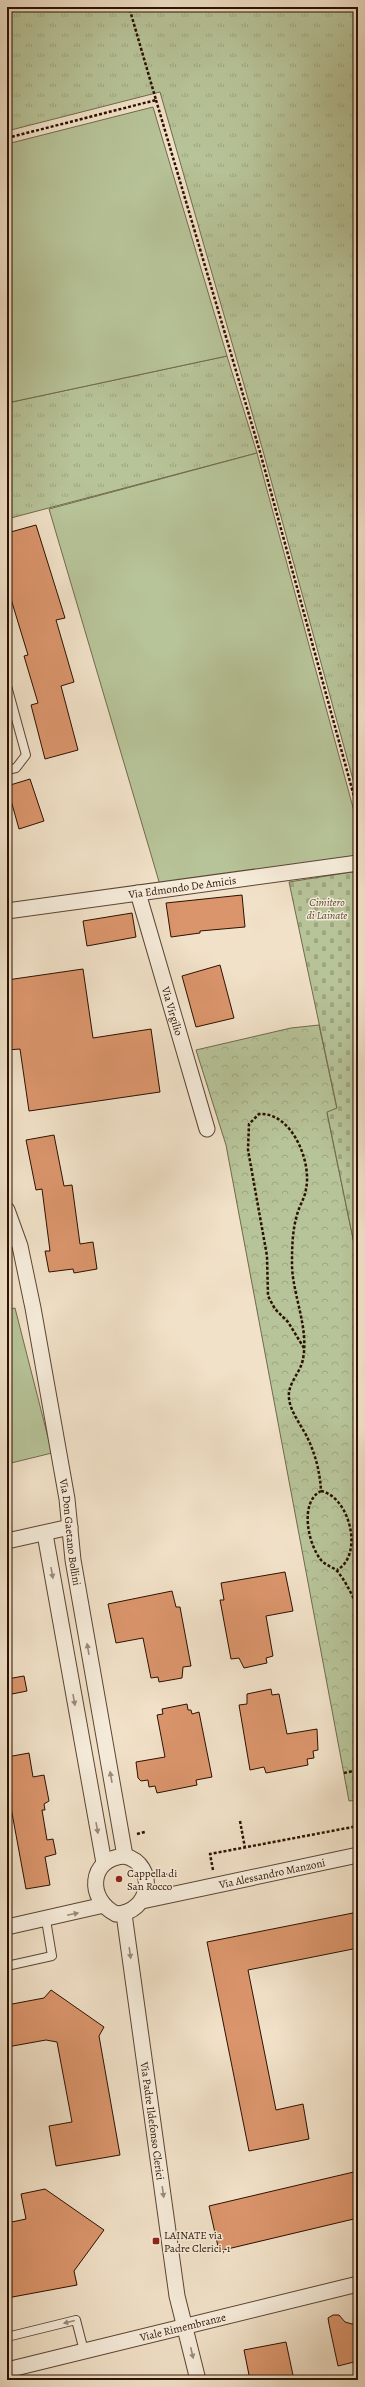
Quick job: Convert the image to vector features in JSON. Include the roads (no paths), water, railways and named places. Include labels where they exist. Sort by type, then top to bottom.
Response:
[{"type":"street","name":"Via Edmondo De Amicis","points":[[7,911],[358,863]]},
{"type":"street","name":"Via Virgilio","points":[[138,893],[207,1129]]},
{"type":"street","name":"Via Don Gaetano Bollini","points":[[7,1210],[20,1246],[33,1308],[70,1527],[73,1560],[125,1856]]},
{"type":"street","points":[[7,1541],[45,1534],[70,1527]]},
{"type":"street","points":[[45,1534],[104,1863]]},
{"type":"street","name":"Via Alessandro Manzoni","points":[[142,1900],[182,1885],[358,1855]]},
{"type":"street","points":[[125,1856],[135,1859],[142,1868],[147,1890],[142,1900],[132,1910],[124,1914],[116,1914],[104,1906],[97,1891],[96,1882],[99,1868],[104,1863],[110,1859],[125,1856]]},
{"type":"street","name":"Via Alessandro Manzoni","points":[[146,1883],[182,1885]]},
{"type":"street","points":[[7,1927],[46,1920],[104,1906]]},
{"type":"street","name":"Via Padre Ildefonso Clerici","points":[[124,1914],[177,2296],[186,2326],[198,2380]]},
{"type":"street","name":"Viale Rimembranze","points":[[7,2370],[358,2284]]},
{"type":"lane","points":[[7,686],[26,755],[16,768],[7,770]]},
{"type":"lane","points":[[7,1966],[52,1956],[46,1920]]},
{"type":"lane","points":[[7,2337],[76,2320],[84,2351]]},
{"type":"place","name":"Cappella di San Rocco","points":[[119,1879]]},
{"type":"place","name":"LAINATE via Padre Clerici, 1","points":[[156,2241]]},
{"type":"park label","name":"Cimitero di Lainate","points":[[327,908]]}]
